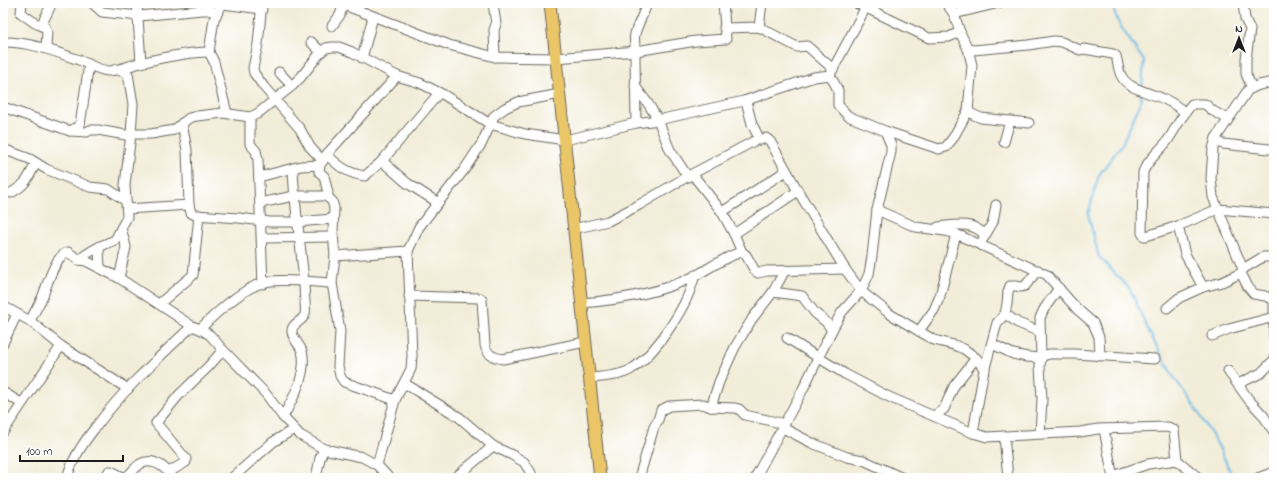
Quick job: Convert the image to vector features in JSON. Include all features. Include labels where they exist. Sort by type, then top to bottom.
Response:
[{"type":"main road","points":[[550,3],[600,478]]},
{"type":"street","points":[[22,3],[21,13],[35,24],[45,27],[48,32],[46,48]]},
{"type":"street","points":[[41,26],[52,3]]},
{"type":"street","points":[[92,3],[102,12],[139,16],[202,10],[218,12]]},
{"type":"street","points":[[137,3],[141,63]]},
{"type":"street","points":[[227,113],[214,62],[209,52],[214,19],[223,3],[262,6],[258,44],[253,68],[254,73],[300,129],[310,147],[323,160]]},
{"type":"street","points":[[493,3],[496,24],[494,30],[495,56]]},
{"type":"street","points":[[636,123],[636,51],[634,37],[647,3]]},
{"type":"street","points":[[332,26],[340,16],[341,4],[449,45],[495,56],[556,58],[636,51],[696,41],[726,39],[723,3]]},
{"type":"street","points":[[759,27],[762,3]]},
{"type":"street","points":[[856,3],[867,5],[930,38],[949,37],[960,32]]},
{"type":"street","points":[[724,28],[759,27],[797,47],[806,46],[831,72],[838,90],[838,105],[848,116],[885,131],[939,149],[943,148],[953,138],[968,111],[972,65],[968,49],[954,14],[946,3]]},
{"type":"street","points":[[954,14],[998,3]]},
{"type":"street","points":[[1243,3],[1245,19],[1250,29],[1246,59],[1246,74],[1252,88]]},
{"type":"street","points":[[3,107],[70,131],[86,132],[90,130],[98,130],[131,135],[151,134],[174,130],[189,118],[197,116],[227,113],[250,117],[257,114],[302,77],[321,52],[326,48],[339,47],[352,52],[397,76],[420,83],[440,93],[465,107],[490,124],[525,134],[565,140],[636,123],[658,120],[744,101],[831,72],[867,5]]},
{"type":"street","points":[[362,58],[373,16]]},
{"type":"street","points":[[968,49],[973,50],[1006,47],[1054,41],[1067,43],[1080,50],[1113,54],[1116,56],[1121,76],[1125,81],[1134,88],[1167,100],[1185,112]]},
{"type":"street","points":[[3,42],[17,42],[46,48],[102,70],[109,71],[198,52],[209,52]]},
{"type":"street","points":[[311,42],[321,52]]},
{"type":"street","points":[[70,131],[80,125],[89,64]]},
{"type":"street","points":[[79,260],[100,246],[115,240],[127,217],[125,185],[133,104],[128,74],[116,69]]},
{"type":"street","points":[[279,72],[292,86]]},
{"type":"street","points":[[326,196],[328,193],[324,176],[320,172],[323,160],[397,76]]},
{"type":"street","points":[[1274,82],[1259,85],[1248,90],[1228,119],[1216,138],[1213,149],[1211,178],[1213,197],[1248,287],[1254,294],[1265,296],[1274,300],[1274,311]]},
{"type":"street","points":[[635,86],[658,120],[670,150],[722,212],[742,252],[746,255],[755,271],[845,268]]},
{"type":"street","points":[[259,177],[323,160],[334,162],[354,175],[366,176],[382,161],[440,93]]},
{"type":"street","points":[[377,465],[395,400],[411,369],[412,356],[408,251],[419,227],[437,202],[464,170],[482,143],[494,116],[505,108],[518,102],[560,94]]},
{"type":"street","points":[[744,101],[747,105],[752,124],[760,140]]},
{"type":"street","points":[[1228,119],[1213,111],[1205,104],[1192,104],[1185,112],[1168,140],[1146,165],[1143,172],[1142,230],[1144,236],[1178,226],[1218,209],[1274,214]]},
{"type":"street","points":[[968,111],[981,118],[1028,123]]},
{"type":"street","points":[[250,117],[250,144],[256,151],[258,160],[263,284]]},
{"type":"street","points":[[1004,142],[1010,121]]},
{"type":"street","points":[[182,123],[187,150],[189,205],[191,213],[261,222],[297,222],[333,219]]},
{"type":"street","points":[[755,478],[784,426],[832,330],[842,312],[861,291],[870,268],[877,210],[892,152],[891,145],[885,131]]},
{"type":"street","points":[[574,229],[608,220],[639,206],[758,139],[760,140],[766,138],[770,141],[786,171],[845,268],[861,291],[890,314],[934,340],[959,347],[976,358],[985,370]]},
{"type":"street","points":[[1216,138],[1223,144],[1269,149]]},
{"type":"street","points":[[3,149],[90,187],[108,190],[126,205],[189,205]]},
{"type":"street","points":[[382,161],[408,183],[437,202]]},
{"type":"street","points":[[11,193],[22,187],[27,181],[36,163]]},
{"type":"street","points":[[283,417],[292,402],[303,371],[304,361],[302,351],[292,333],[294,324],[305,314],[304,282],[294,196],[293,168]]},
{"type":"street","points":[[722,212],[786,171]]},
{"type":"street","points":[[734,234],[798,190]]},
{"type":"street","points":[[260,203],[294,196],[326,196],[332,201],[334,208],[333,237],[335,256],[332,282],[340,331],[338,366],[340,376],[344,382],[395,400]]},
{"type":"street","points":[[980,244],[993,222],[996,205]]},
{"type":"street","points":[[877,210],[916,227],[929,228],[956,234],[1047,275],[1077,309],[1093,323],[1099,337],[1100,356]]},
{"type":"street","points":[[159,304],[193,275],[199,215]]},
{"type":"street","points":[[929,228],[971,225],[980,229],[985,235]]},
{"type":"street","points":[[1178,226],[1185,254],[1203,287]]},
{"type":"street","points":[[119,278],[126,247],[121,228]]},
{"type":"street","points":[[919,331],[934,310],[940,296],[956,234]]},
{"type":"street","points":[[262,238],[333,237]]},
{"type":"street","points":[[100,246],[100,268]]},
{"type":"street","points":[[335,256],[408,251]]},
{"type":"street","points":[[30,321],[55,266],[65,253],[68,252],[79,260],[86,261],[119,278],[210,335],[266,394],[283,417],[300,435],[324,450],[362,457],[377,465],[388,478]]},
{"type":"street","points":[[582,303],[602,302],[639,295],[680,282],[742,252]]},
{"type":"street","points":[[1166,308],[1179,298],[1203,287],[1222,282],[1263,257],[1274,257]]},
{"type":"street","points":[[711,407],[719,382],[735,347],[752,319],[773,292],[785,270]]},
{"type":"street","points":[[973,433],[979,395],[985,370],[997,323],[1005,314],[1010,286],[1025,286],[1038,270]]},
{"type":"street","points":[[590,378],[610,376],[629,370],[650,354],[685,304],[695,276]]},
{"type":"street","points":[[68,478],[69,472],[80,448],[107,412],[128,389],[196,327],[222,307],[252,288],[269,281],[332,282]]},
{"type":"street","points":[[680,282],[690,289]]},
{"type":"street","points":[[1040,434],[1042,399],[1040,318],[1044,309],[1059,288]]},
{"type":"street","points":[[773,292],[802,296],[815,313],[826,322],[832,330]]},
{"type":"street","points":[[409,296],[480,298],[482,300],[486,351],[493,357],[502,359],[585,342]]},
{"type":"street","points":[[3,306],[30,321],[61,346],[128,389]]},
{"type":"street","points":[[3,343],[17,314]]},
{"type":"street","points":[[1005,314],[1018,324],[1040,332]]},
{"type":"street","points":[[1212,336],[1229,329],[1274,317]]},
{"type":"street","points":[[1274,321],[1274,337]]},
{"type":"street","points":[[787,338],[845,374],[889,397],[973,433],[987,437],[1104,429],[1168,427],[1174,430],[1177,460],[1194,477]]},
{"type":"street","points":[[992,344],[1013,354],[1027,357],[1041,358],[1050,354],[1155,359]]},
{"type":"street","points":[[3,432],[21,403],[61,346]]},
{"type":"street","points":[[105,478],[109,471],[111,471],[126,478],[141,464],[154,462],[159,463],[171,475],[186,462],[186,459],[156,423],[179,395],[223,350]]},
{"type":"street","points":[[934,416],[944,409],[954,386],[976,358]]},
{"type":"street","points":[[1238,384],[1261,372],[1274,360]]},
{"type":"street","points":[[1228,371],[1249,400],[1263,415],[1274,432]]},
{"type":"street","points":[[404,383],[459,417],[493,446],[524,462],[531,473],[528,478]]},
{"type":"street","points":[[3,392],[21,403]]},
{"type":"street","points":[[640,478],[654,427],[661,410],[669,406],[704,404],[711,407],[735,408],[745,415],[784,426],[812,443],[847,457],[863,460],[903,478]]},
{"type":"street","points":[[232,478],[273,442],[294,429]]},
{"type":"street","points":[[1104,429],[1113,477],[1148,464],[1177,460]]},
{"type":"street","points":[[1004,436],[1008,478]]},
{"type":"street","points":[[455,478],[493,446]]},
{"type":"street","points":[[316,478],[320,458],[324,450]]},
{"type":"street","points":[[1258,478],[1274,472]]},
{"type":"waterway","points":[[1111,3],[1119,24],[1144,61],[1142,87]]},
{"type":"waterway","points":[[1141,93],[1140,104],[1122,144],[1099,175],[1088,214],[1099,257],[1130,289],[1149,332],[1173,376],[1195,407],[1219,447],[1233,478]]}]
